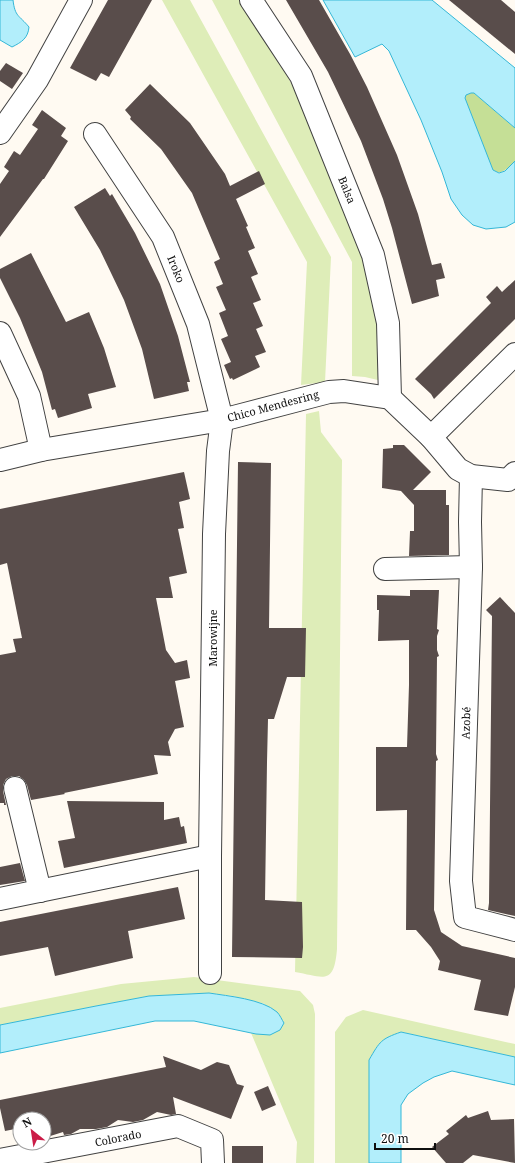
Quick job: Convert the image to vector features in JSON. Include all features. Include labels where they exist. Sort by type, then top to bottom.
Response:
[{"type":"street","points":[[0,133],[37,80],[81,0]]},
{"type":"street","name":"Balsa","points":[[250,0],[301,76],[373,255],[388,323],[390,398]]},
{"type":"street","name":"Iroko","points":[[95,134],[163,237],[198,324],[222,420]]},
{"type":"street","points":[[0,333],[29,396],[41,450]]},
{"type":"street","points":[[431,437],[515,354]]},
{"type":"street","name":"Chico Mendesring","points":[[0,460],[41,450],[222,420],[329,392],[344,391],[390,398]]},
{"type":"street","points":[[390,398],[431,437],[458,469],[471,476],[508,480],[515,473]]},
{"type":"street","name":"Marowijne","points":[[210,974],[214,534],[218,451],[222,420]]},
{"type":"street","name":"Azobé","points":[[471,476],[471,567],[461,881],[465,917],[515,930]]},
{"type":"street","points":[[385,569],[471,567]]},
{"type":"street","points":[[16,788],[40,891]]},
{"type":"street","points":[[0,899],[210,856]]},
{"type":"street","name":"Colorado","points":[[0,1160],[178,1126],[212,1140],[213,1163]]},
{"type":"green space","points":[[162,0],[190,0],[331,257],[325,382],[301,385],[307,262]]},
{"type":"green space","points":[[212,0],[243,0],[275,53],[316,130],[364,255],[379,324],[382,381],[352,376],[352,262]]},
{"type":"green space","points":[[474,93],[515,128],[515,161],[504,171],[498,172],[491,168],[465,98],[466,95]]},
{"type":"green space","points":[[319,411],[321,432],[342,460],[337,949],[336,961],[330,974],[320,977],[295,972],[306,414]]},
{"type":"green space","points":[[194,977],[300,991],[313,1005],[315,1014],[314,1163],[296,1163],[297,1142],[251,1033],[256,1034],[265,1004],[233,996],[209,993],[149,996],[0,1025],[0,1008],[121,984]]},
{"type":"green space","points":[[363,1010],[515,1044],[515,1057],[402,1032],[369,1060],[369,1163],[335,1163],[335,1032],[346,1017]]},
{"type":"water","points":[[0,0],[13,0],[16,13],[29,27],[24,39],[12,47],[0,40]]},
{"type":"water","points":[[323,0],[432,0],[515,68],[515,128],[474,93],[466,95],[465,98],[493,170],[499,173],[505,171],[515,161],[515,222],[506,227],[486,229],[473,225],[462,215],[451,199],[421,120],[389,51],[382,44],[355,57]]},
{"type":"water","points":[[209,993],[263,1004],[277,1012],[284,1023],[280,1030],[270,1035],[256,1034],[194,1021],[155,1021],[0,1053],[0,1025],[149,996]]},
{"type":"water","points":[[401,1032],[515,1057],[515,1085],[452,1071],[434,1077],[408,1094],[401,1105],[401,1163],[369,1163],[369,1060],[385,1039]]},
{"type":"building","points":[[108,0],[152,0],[109,77],[101,73],[96,81],[70,68]]},
{"type":"building","points":[[286,0],[319,0],[350,54],[367,87],[397,155],[418,214],[432,265],[441,263],[445,278],[436,280],[439,296],[412,304],[383,199],[361,141],[328,72]]},
{"type":"building","points":[[449,0],[501,0],[515,12],[515,54]]},
{"type":"building","points":[[6,63],[23,73],[12,89],[0,81],[0,71]]},
{"type":"building","points":[[150,84],[190,123],[225,174],[230,186],[259,171],[265,184],[236,199],[248,226],[246,227],[255,248],[248,251],[258,274],[251,277],[261,300],[253,303],[263,326],[256,329],[266,352],[255,356],[260,367],[233,380],[232,378],[230,379],[224,365],[231,362],[221,339],[228,336],[219,313],[226,310],[216,287],[223,284],[214,262],[220,259],[192,193],[161,149],[130,119],[131,117],[125,110]]},
{"type":"building","points":[[42,110],[66,128],[61,136],[68,141],[44,179],[0,237],[0,184],[9,171],[4,167],[14,151],[20,155],[38,129],[32,125]]},
{"type":"building","points":[[105,188],[110,196],[112,194],[135,233],[160,284],[178,336],[190,382],[187,382],[189,391],[154,399],[142,349],[124,300],[100,250],[74,207]]},
{"type":"building","points":[[31,253],[66,322],[89,312],[104,348],[116,387],[88,394],[92,408],[58,418],[55,409],[52,410],[42,372],[20,318],[0,278],[0,269]]},
{"type":"building","points":[[515,280],[515,319],[434,399],[431,394],[415,379],[491,303],[486,297],[497,286],[502,292]]},
{"type":"building","points":[[393,445],[404,445],[431,472],[413,490],[446,490],[446,505],[449,505],[449,555],[409,556],[410,531],[414,531],[414,505],[401,491],[382,488],[383,449],[393,448]]},
{"type":"building","points":[[238,462],[271,463],[269,628],[306,628],[305,677],[287,677],[274,719],[268,719],[265,900],[302,902],[302,958],[232,957]]},
{"type":"building","points":[[184,472],[190,499],[179,502],[184,528],[178,529],[187,573],[169,577],[173,598],[156,598],[166,650],[175,663],[187,660],[190,678],[175,681],[184,727],[175,729],[168,742],[171,756],[154,755],[158,774],[31,800],[24,780],[19,776],[12,776],[6,779],[3,785],[6,805],[4,805],[4,803],[0,803],[0,655],[16,652],[13,639],[22,638],[7,563],[0,565],[0,509]]},
{"type":"building","points":[[410,590],[439,590],[437,629],[439,630],[437,636],[437,650],[439,656],[437,657],[436,754],[438,760],[436,761],[434,910],[441,932],[462,946],[515,958],[515,987],[508,1016],[474,1010],[481,980],[438,970],[440,961],[431,947],[416,930],[406,930],[407,810],[376,811],[376,747],[407,747],[409,685],[409,640],[378,641],[379,610],[377,610],[377,595],[410,596]]},
{"type":"building","points":[[500,597],[515,613],[515,916],[488,910],[492,616],[486,610]]},
{"type":"building","points":[[67,801],[164,802],[164,820],[179,817],[181,827],[184,826],[187,843],[64,868],[58,841],[75,838]]},
{"type":"building","points":[[20,863],[25,881],[0,885],[0,867]]},
{"type":"building","points":[[178,887],[185,919],[128,931],[133,958],[55,976],[48,947],[0,956],[0,922]]},
{"type":"building","points":[[163,1056],[201,1070],[217,1062],[229,1065],[237,1084],[244,1086],[231,1119],[173,1097],[176,1114],[171,1115],[157,1112],[143,1120],[133,1122],[118,1120],[107,1127],[80,1129],[71,1134],[64,1135],[63,1132],[52,1135],[52,1111],[12,1111],[12,1130],[5,1131],[0,1108],[0,1100],[166,1067]]},
{"type":"building","points":[[268,1086],[276,1105],[262,1111],[254,1092]]},
{"type":"building","points":[[488,1111],[491,1120],[514,1119],[515,1163],[473,1155],[463,1163],[446,1163],[432,1147],[449,1134],[446,1131],[466,1115],[468,1118]]},
{"type":"building","points":[[232,1146],[263,1146],[263,1163],[232,1163]]}]
